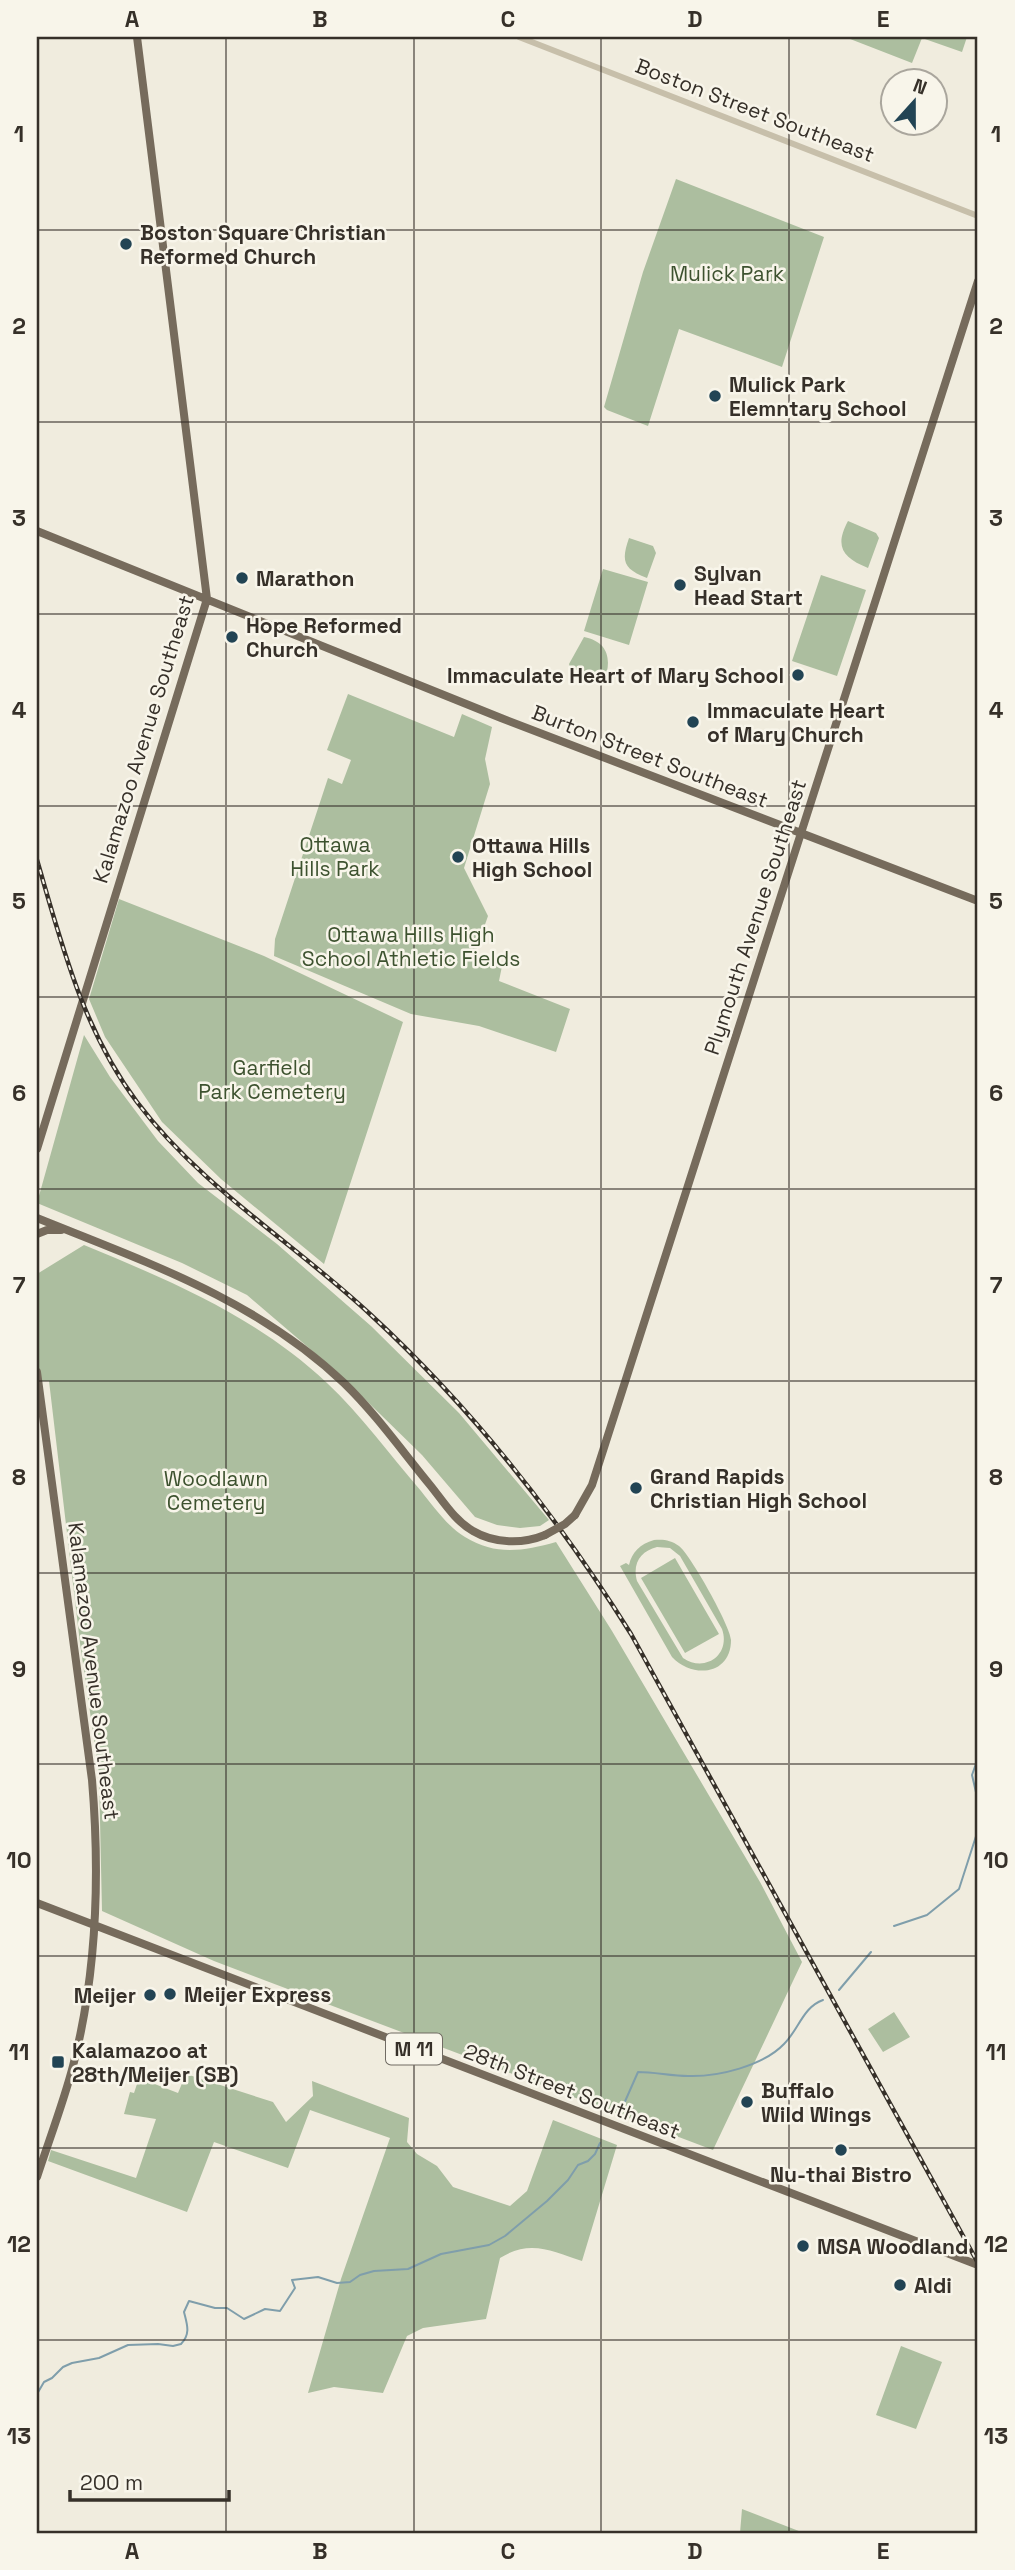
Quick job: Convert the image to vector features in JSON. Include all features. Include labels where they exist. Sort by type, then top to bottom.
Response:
[{"type":"main road","name":"Kalamazoo Avenue Southeast","points":[[37,1149],[207,599],[137,37]]},
{"type":"main road","name":"Plymouth Avenue Southeast","points":[[37,1218],[183,1277],[233,1302],[317,1359],[345,1384],[450,1510],[468,1527],[484,1536],[499,1540],[534,1539],[565,1524],[575,1514],[592,1485],[978,281]]},
{"type":"main road","name":"Burton Street Southeast","points":[[37,531],[470,705],[978,901]]},
{"type":"main road","points":[[37,1234],[47,1230],[65,1230]]},
{"type":"main road","name":"Kalamazoo Avenue Southeast","points":[[37,1372],[92,1780],[97,1835],[95,1926],[88,1993],[74,2065],[60,2115],[37,2177]]},
{"type":"main road","name":"28th Street Southeast","points":[[37,1903],[978,2265]]},
{"type":"street","name":"Boston Street Southeast","points":[[519,37],[978,216]]},
{"type":"green space","points":[[845,37],[967,37],[962,52],[922,38],[912,63]]},
{"type":"green space","name":"Mulick Park","points":[[676,179],[824,237],[782,367],[679,329],[648,426],[604,407],[643,272]]},
{"type":"green space","points":[[848,521],[876,533],[879,538],[868,568],[852,560],[843,550],[842,538]]},
{"type":"green space","points":[[629,538],[653,546],[656,553],[647,578],[633,571],[626,563],[625,553]]},
{"type":"green space","points":[[603,569],[648,582],[629,645],[584,631]]},
{"type":"green space","points":[[821,575],[866,590],[837,676],[792,661]]},
{"type":"green space","points":[[584,637],[599,643],[606,653],[608,666],[604,682],[570,667],[569,664]]},
{"type":"green space","name":"Ottawa Hills High School Athletic Fields","points":[[348,694],[454,737],[462,714],[492,727],[485,759],[490,784],[464,868],[488,916],[474,956],[502,966],[499,981],[570,1009],[556,1052],[479,1026],[411,1014],[274,956],[275,939],[328,778],[342,784],[351,760],[327,750]]},
{"type":"green space","name":"Garfield Park Cemetery","points":[[119,899],[264,956],[403,1022],[324,1264],[221,1179],[162,1122],[105,1037],[89,999]]},
{"type":"green space","points":[[84,1035],[110,1077],[158,1141],[198,1183],[277,1244],[371,1326],[459,1413],[549,1520],[540,1526],[520,1528],[497,1525],[475,1517],[422,1455],[337,1372],[247,1295],[182,1263],[37,1203]]},
{"type":"green space","name":"Woodlawn Cemetery","points":[[84,1245],[149,1272],[212,1303],[272,1339],[300,1360],[352,1408],[441,1516],[465,1537],[488,1547],[510,1550],[556,1542],[612,1631],[760,1882],[802,1962],[713,2150],[214,1961],[102,1911],[99,1774],[80,1643],[49,1381],[37,1381],[37,1274]]},
{"type":"green space","points":[[664,1540],[679,1546],[709,1591],[731,1640],[725,1661],[718,1667],[700,1671],[690,1669],[672,1657],[620,1566],[626,1563],[629,1565],[637,1549],[649,1542]],"holes":[[[657,1547],[670,1548],[680,1556],[722,1629],[723,1647],[714,1659],[707,1662],[691,1662],[683,1658],[637,1581],[637,1563],[642,1555]]]},
{"type":"green space","points":[[675,1558],[719,1634],[685,1653],[641,1578]]},
{"type":"green space","points":[[894,2012],[910,2037],[883,2052],[868,2029]]},
{"type":"green space","points":[[186,2074],[273,2102],[286,2122],[313,2096],[312,2081],[409,2118],[407,2142],[417,2154],[437,2166],[453,2187],[510,2206],[527,2191],[553,2120],[617,2145],[582,2261],[541,2249],[511,2252],[500,2258],[486,2319],[423,2328],[407,2336],[383,2393],[334,2387],[308,2393],[341,2279],[390,2138],[310,2110],[288,2168],[214,2142],[187,2212],[48,2161],[51,2150],[136,2178],[156,2119],[124,2114],[130,2092],[134,2093],[139,2078],[178,2093]]},
{"type":"green space","points":[[901,2346],[942,2362],[916,2429],[876,2415]]},
{"type":"green space","points":[[742,2509],[804,2533],[740,2533]]},
{"type":"waterway","points":[[978,1758],[972,1775],[978,1801]]},
{"type":"waterway","points":[[894,1926],[927,1915],[959,1889],[978,1830]]},
{"type":"waterway","points":[[839,1990],[871,1952]]},
{"type":"waterway","points":[[623,2106],[638,2072],[682,2076],[713,2075],[739,2069],[764,2058],[784,2044],[806,2013],[823,2000]]},
{"type":"waterway","points":[[37,2394],[44,2382],[72,2363],[99,2358],[128,2345],[181,2344],[187,2333],[184,2312],[189,2301],[215,2308],[227,2308],[244,2319],[265,2309],[280,2311],[295,2288],[292,2280],[318,2277],[337,2283],[350,2282],[360,2275],[374,2271],[408,2269],[441,2254],[489,2245],[505,2236],[547,2201],[568,2180],[578,2165],[595,2154],[600,2143]]},
{"type":"railway","points":[[37,860],[65,955],[88,1016],[102,1046],[137,1102],[162,1133],[219,1188],[371,1315],[445,1388],[512,1466],[603,1590],[631,1634],[978,2263]]},
{"type":"place","name":"Boston Square Christian Reformed Church","points":[[126,244]]},
{"type":"place","name":"Mulick Park Elemntary School","points":[[715,396]]},
{"type":"place","name":"Marathon","points":[[242,578]]},
{"type":"place","name":"Sylvan Head Start","points":[[680,585]]},
{"type":"place","name":"Hope Reformed Church","points":[[232,637]]},
{"type":"place","name":"Immaculate Heart of Mary School","points":[[798,675]]},
{"type":"place","name":"Immaculate Heart of Mary Church","points":[[693,722]]},
{"type":"place","name":"Ottawa Hills High School","points":[[458,857]]},
{"type":"place","name":"Grand Rapids Christian High School","points":[[636,1488]]},
{"type":"place","name":"Meijer Express","points":[[170,1994]]},
{"type":"place","name":"Meijer","points":[[150,1995]]},
{"type":"place","name":"Kalamazoo at 28th/Meijer (SB)","points":[[58,2062]]},
{"type":"place","name":"Buffalo Wild Wings","points":[[747,2102]]},
{"type":"place","name":"Nu-thai Bistro","points":[[841,2150]]},
{"type":"place","name":"MSA Woodland","points":[[803,2246]]},
{"type":"place","name":"Aldi","points":[[900,2285]]},
{"type":"park label","name":"Ottawa Hills Park","points":[[335,856]]}]
